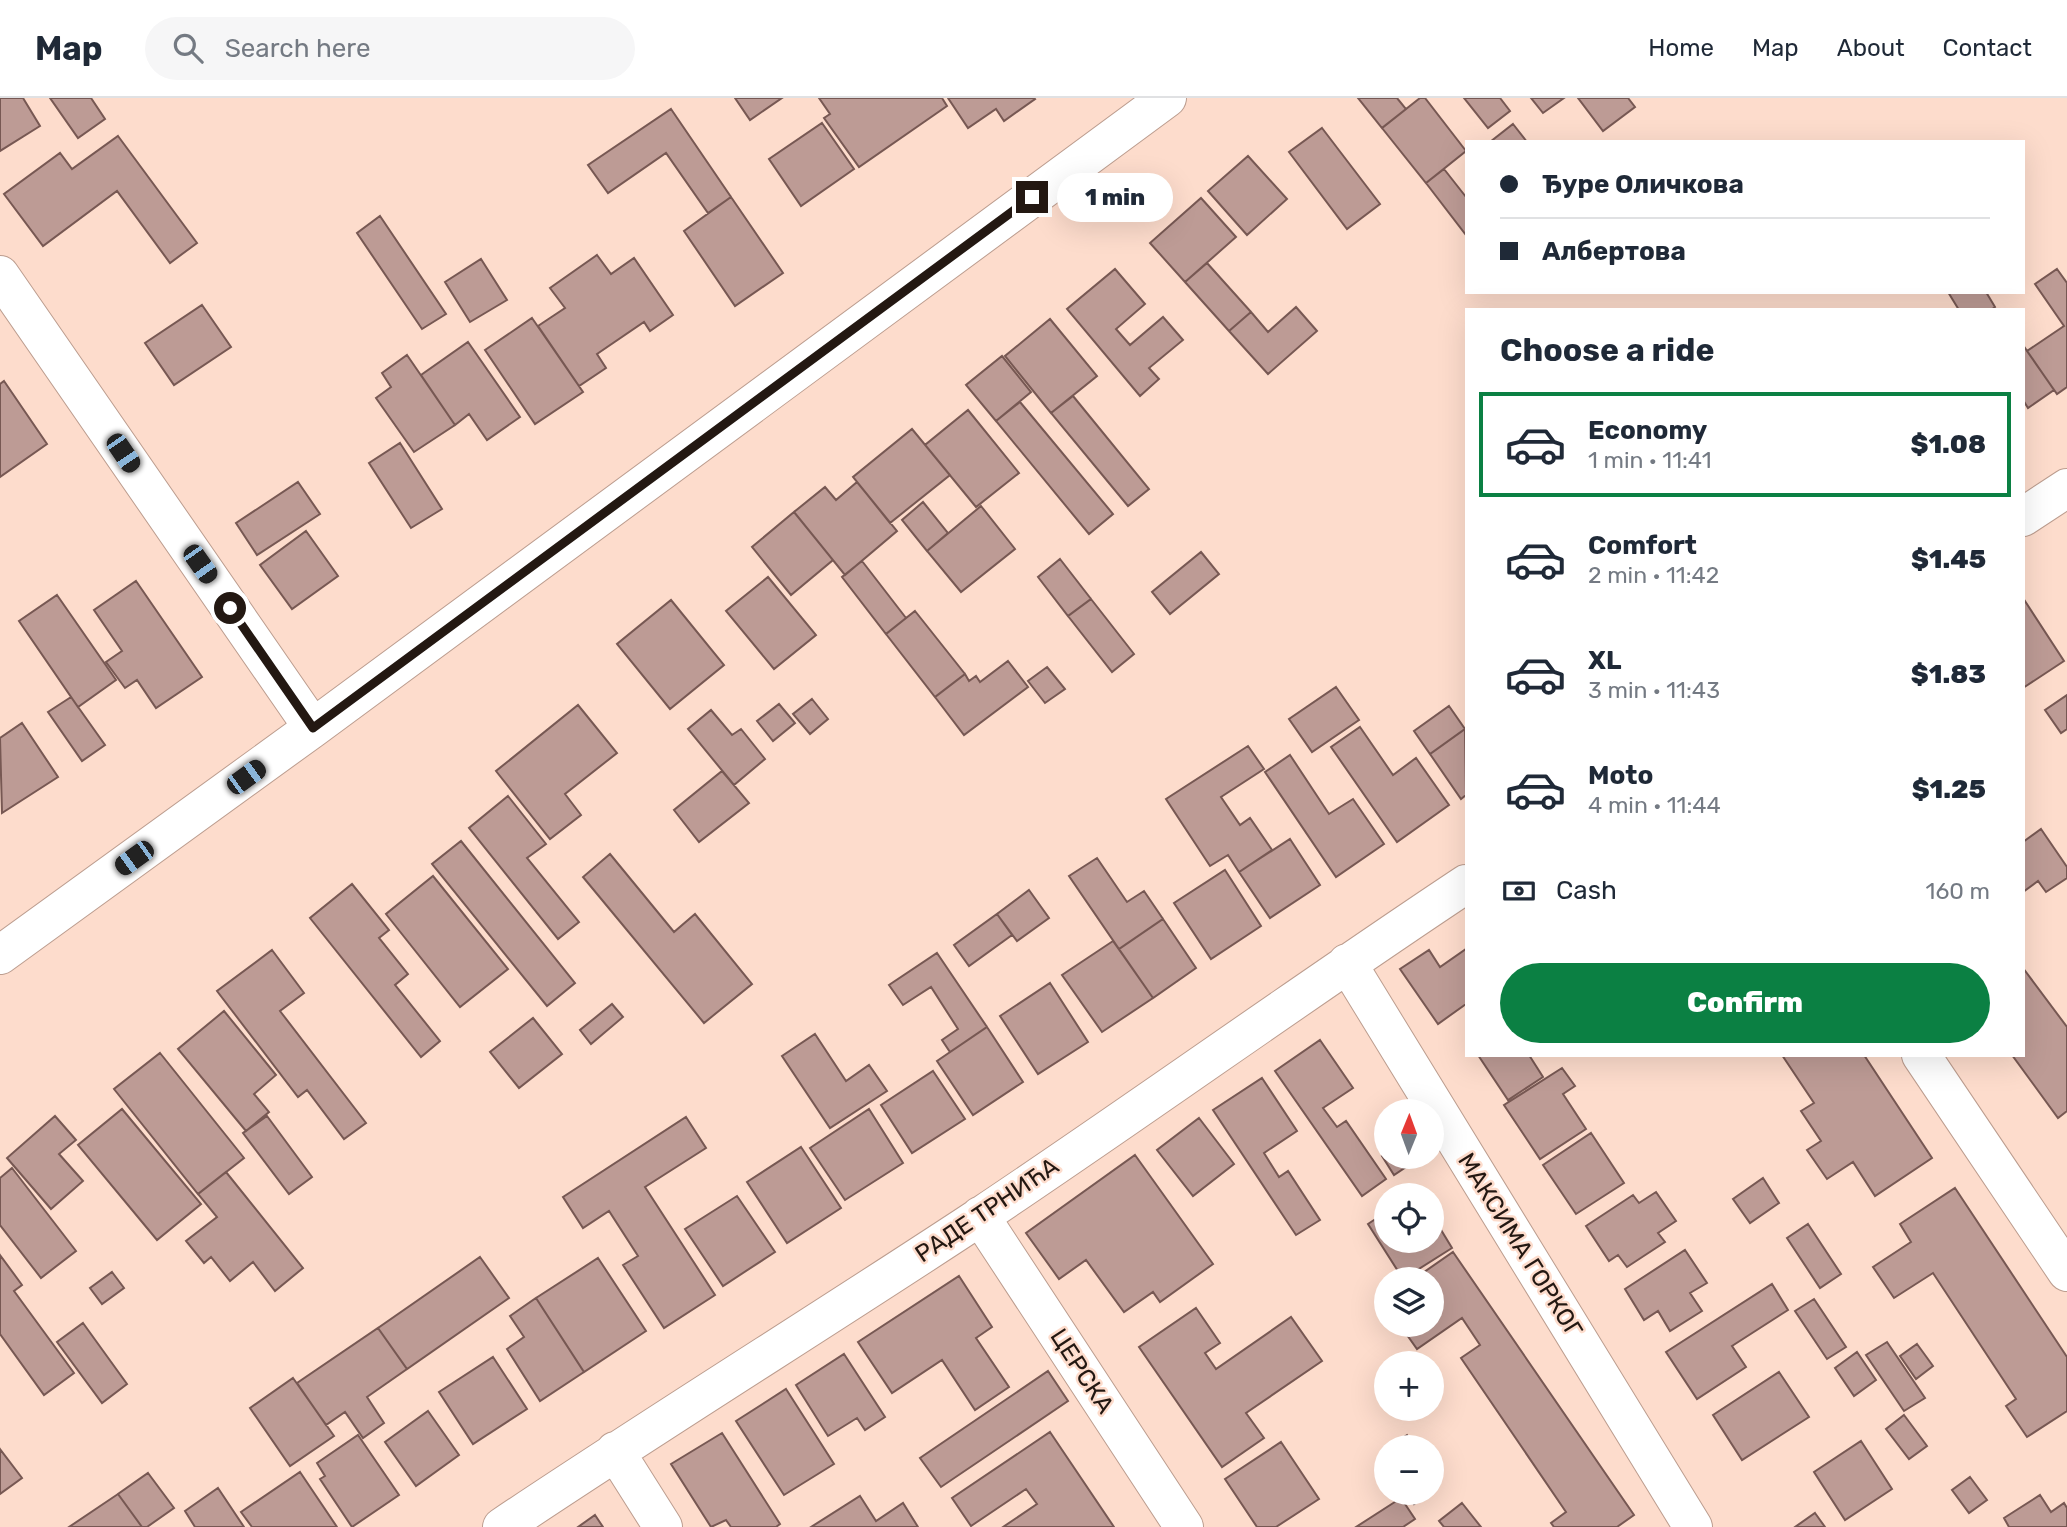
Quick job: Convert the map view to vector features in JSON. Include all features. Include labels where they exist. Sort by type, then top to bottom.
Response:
[{"type":"street","points":[[0,955],[313,728],[1167,98]]},
{"type":"street","points":[[0,275],[313,728]]},
{"type":"street","points":[[2025,516],[2067,488]]},
{"type":"street","name":"РАДЕ ТРНИЋА","points":[[502,1527],[980,1216],[1465,885]]},
{"type":"street","name":"МАКСИМА ГОРКОГ","points":[[1347,963],[1693,1527]]},
{"type":"street","points":[[1922,1057],[2067,1272]]},
{"type":"street","name":"ЦЕРСКА","points":[[980,1216],[1184,1527]]},
{"type":"street","points":[[615,1451],[663,1527]]},
{"type":"building","points":[[0,98],[23,98],[40,126],[0,151]]},
{"type":"building","points":[[50,98],[91,98],[105,119],[78,138]]},
{"type":"building","points":[[735,98],[782,98],[750,120]]},
{"type":"building","points":[[819,98],[942,98],[947,106],[859,167],[824,118],[830,114]]},
{"type":"building","points":[[948,98],[1035,99],[1004,121],[996,109],[968,128]]},
{"type":"building","points":[[1358,98],[1397,98],[1406,109],[1382,128]]},
{"type":"building","points":[[1420,98],[1425,98],[1465,152],[1426,183],[1382,128]]},
{"type":"building","points":[[1464,98],[1500,98],[1510,111],[1488,128]]},
{"type":"building","points":[[1531,98],[1564,98],[1543,113]]},
{"type":"building","points":[[1578,98],[1628,98],[1635,107],[1603,131]]},
{"type":"building","points":[[671,109],[731,197],[708,213],[666,153],[608,193],[588,165]]},
{"type":"building","points":[[822,123],[854,169],[801,206],[769,159]]},
{"type":"building","points":[[1513,124],[1525,140],[1493,140]]},
{"type":"building","points":[[1322,128],[1380,204],[1347,229],[1289,152]]},
{"type":"building","points":[[118,136],[197,243],[170,263],[117,191],[43,246],[4,194],[60,153],[72,169]]},
{"type":"building","points":[[1248,156],[1287,199],[1247,235],[1208,191]]},
{"type":"building","points":[[1444,169],[1465,196],[1465,234],[1426,183]]},
{"type":"building","points":[[731,197],[783,273],[735,306],[684,231]]},
{"type":"building","points":[[1201,198],[1236,237],[1185,282],[1150,243]]},
{"type":"building","points":[[380,216],[446,314],[422,329],[357,233]]},
{"type":"building","points":[[597,255],[611,274],[634,258],[673,315],[650,331],[644,322],[597,354],[606,368],[579,386],[538,326],[565,308],[550,288]]},
{"type":"building","points":[[481,259],[507,300],[470,322],[445,282]]},
{"type":"building","points":[[1207,263],[1251,312],[1229,331],[1185,282]]},
{"type":"building","points":[[1115,269],[1145,304],[1116,329],[1130,345],[1163,317],[1183,340],[1149,368],[1159,379],[1140,396],[1067,309]]},
{"type":"building","points":[[2057,269],[2067,283],[2067,387],[2057,394],[2027,351],[2064,326],[2035,284]]},
{"type":"building","points":[[1949,294],[1987,294],[1995,307],[1994,308],[1958,308]]},
{"type":"building","points":[[202,305],[231,347],[174,385],[145,343]]},
{"type":"building","points":[[1296,307],[1317,331],[1268,374],[1229,331],[1251,312],[1268,332]]},
{"type":"building","points":[[532,318],[583,392],[535,424],[485,350]]},
{"type":"building","points":[[1050,319],[1097,376],[1051,413],[1005,356]]},
{"type":"building","points":[[468,342],[520,417],[487,440],[469,414],[455,425],[421,375]]},
{"type":"building","points":[[2025,348],[2054,390],[2028,408],[2025,403]]},
{"type":"building","points":[[407,355],[455,425],[414,452],[376,398],[391,387],[382,373]]},
{"type":"building","points":[[1002,356],[1031,392],[996,421],[966,385]]},
{"type":"building","points":[[4,381],[47,444],[0,477],[0,384]]},
{"type":"building","points":[[1073,396],[1149,489],[1128,506],[1051,413]]},
{"type":"building","points":[[1020,402],[1113,514],[1089,534],[996,421]]},
{"type":"building","points":[[968,410],[1019,473],[976,507],[925,445]]},
{"type":"building","points":[[912,429],[950,475],[890,523],[853,477]]},
{"type":"building","points":[[400,443],[442,509],[411,528],[369,463]]},
{"type":"building","points":[[298,482],[320,514],[257,555],[236,523]]},
{"type":"building","points":[[857,482],[897,531],[845,575],[794,512],[825,487],[836,500]]},
{"type":"building","points":[[923,502],[948,533],[927,551],[902,520]]},
{"type":"building","points":[[981,506],[1015,549],[961,592],[927,551]]},
{"type":"building","points":[[794,512],[833,560],[791,595],[752,547]]},
{"type":"building","points":[[306,531],[338,576],[292,609],[260,565]]},
{"type":"building","points":[[1201,552],[1219,574],[1170,614],[1152,592]]},
{"type":"building","points":[[1060,559],[1091,599],[1068,616],[1038,577]]},
{"type":"building","points":[[862,561],[906,618],[886,634],[842,577]]},
{"type":"building","points":[[768,577],[816,635],[774,669],[726,611]]},
{"type":"building","points":[[136,581],[202,677],[156,708],[137,680],[125,688],[106,662],[122,651],[94,610]]},
{"type":"building","points":[[57,595],[116,680],[78,707],[19,621]]},
{"type":"building","points":[[1091,599],[1134,654],[1112,672],[1068,616]]},
{"type":"building","points":[[671,600],[724,665],[670,709],[617,644]]},
{"type":"building","points":[[2025,601],[2064,661],[2025,687]]},
{"type":"building","points":[[915,611],[965,674],[935,697],[886,634]]},
{"type":"building","points":[[1008,661],[1028,687],[964,735],[935,697],[965,674],[969,681],[976,676],[980,682]]},
{"type":"building","points":[[1047,667],[1065,689],[1045,703],[1028,681]]},
{"type":"building","points":[[1336,687],[1359,720],[1312,752],[1289,719]]},
{"type":"building","points":[[2067,695],[2067,729],[2061,733],[2045,710]]},
{"type":"building","points":[[71,697],[105,745],[82,761],[48,712]]},
{"type":"building","points":[[812,699],[828,719],[810,734],[793,714]]},
{"type":"building","points":[[779,704],[795,723],[773,741],[757,721]]},
{"type":"building","points":[[578,705],[617,753],[565,794],[581,815],[550,839],[496,771]]},
{"type":"building","points":[[1449,706],[1465,729],[1430,754],[1414,731]]},
{"type":"building","points":[[711,710],[732,735],[741,729],[765,759],[734,785],[688,729]]},
{"type":"building","points":[[22,723],[58,777],[2,813],[0,738]]},
{"type":"building","points":[[1360,727],[1393,775],[1416,758],[1449,805],[1397,842],[1331,747]]},
{"type":"building","points":[[1465,729],[1465,796],[1461,799],[1430,754]]},
{"type":"building","points":[[1248,746],[1264,769],[1221,797],[1240,825],[1250,818],[1272,850],[1239,872],[1228,855],[1210,866],[1166,799]]},
{"type":"building","points":[[1290,755],[1329,814],[1353,799],[1384,844],[1336,877],[1265,772]]},
{"type":"building","points":[[722,771],[749,803],[699,842],[674,810]]},
{"type":"building","points":[[508,796],[546,844],[527,858],[579,922],[558,939],[469,828]]},
{"type":"building","points":[[2041,829],[2067,867],[2067,878],[2046,892],[2038,881],[2025,891],[2025,841]]},
{"type":"building","points":[[1290,839],[1320,885],[1270,918],[1239,872]]},
{"type":"building","points":[[461,841],[575,983],[547,1006],[432,864]]},
{"type":"building","points":[[610,854],[674,932],[695,914],[752,984],[704,1023],[583,877]]},
{"type":"building","points":[[1097,858],[1127,902],[1144,891],[1163,919],[1119,949],[1069,876]]},
{"type":"building","points":[[1225,870],[1261,926],[1211,959],[1174,903]]},
{"type":"building","points":[[433,876],[508,969],[460,1007],[386,914]]},
{"type":"building","points":[[352,884],[389,930],[379,938],[408,974],[395,985],[440,1041],[421,1057],[310,918]]},
{"type":"building","points":[[1029,890],[1049,918],[1017,941],[997,914]]},
{"type":"building","points":[[997,914],[1012,935],[969,966],[954,945]]},
{"type":"building","points":[[1163,919],[1196,968],[1153,998],[1119,949]]},
{"type":"building","points":[[1113,941],[1153,998],[1102,1032],[1062,975]]},
{"type":"building","points":[[272,950],[304,993],[280,1011],[366,1123],[344,1139],[307,1090],[298,1097],[217,991]]},
{"type":"building","points":[[1429,950],[1440,967],[1465,950],[1465,1005],[1438,1024],[1400,969]]},
{"type":"building","points":[[937,953],[987,1027],[950,1052],[942,1040],[958,1029],[931,987],[903,1005],[889,985]]},
{"type":"building","points":[[2025,971],[2067,1027],[2067,1111],[2058,1118],[2013,1057],[2025,1057]]},
{"type":"building","points":[[1050,983],[1088,1042],[1038,1074],[1000,1016]]},
{"type":"building","points":[[612,1004],[623,1017],[591,1044],[580,1030]]},
{"type":"building","points":[[224,1011],[276,1075],[254,1094],[269,1112],[246,1131],[178,1049]]},
{"type":"building","points":[[533,1018],[562,1054],[519,1088],[490,1052]]},
{"type":"building","points":[[987,1027],[1023,1082],[973,1115],[937,1061]]},
{"type":"building","points":[[815,1034],[846,1081],[869,1065],[887,1091],[830,1128],[782,1056]]},
{"type":"building","points":[[1320,1040],[1353,1088],[1323,1108],[1337,1127],[1346,1121],[1374,1162],[1374,1169],[1379,1169],[1386,1179],[1374,1183],[1374,1188],[1362,1196],[1275,1071]]},
{"type":"building","points":[[160,1053],[244,1158],[198,1194],[114,1089]]},
{"type":"building","points":[[1479,1057],[1530,1057],[1543,1077],[1508,1100]]},
{"type":"building","points":[[1783,1057],[1865,1057],[1932,1158],[1875,1196],[1853,1162],[1827,1179],[1807,1150],[1821,1141],[1801,1111],[1814,1103]]},
{"type":"building","points":[[1562,1068],[1575,1086],[1563,1094],[1586,1129],[1540,1159],[1504,1105]]},
{"type":"building","points":[[933,1071],[965,1119],[912,1153],[881,1105]]},
{"type":"building","points":[[1262,1078],[1297,1131],[1264,1153],[1279,1177],[1288,1171],[1320,1220],[1296,1235],[1213,1110]]},
{"type":"building","points":[[122,1109],[201,1204],[157,1240],[78,1145]]},
{"type":"building","points":[[869,1109],[903,1163],[845,1200],[810,1148]]},
{"type":"building","points":[[55,1116],[76,1140],[59,1154],[83,1181],[51,1209],[7,1158]]},
{"type":"building","points":[[267,1116],[312,1177],[289,1194],[243,1133]]},
{"type":"building","points":[[686,1117],[706,1148],[645,1187],[715,1295],[664,1328],[623,1265],[638,1256],[609,1211],[583,1228],[563,1197]]},
{"type":"building","points":[[1199,1118],[1234,1164],[1193,1196],[1157,1150]]},
{"type":"building","points":[[1591,1133],[1624,1183],[1576,1214],[1543,1165]]},
{"type":"building","points":[[801,1147],[841,1208],[787,1243],[747,1182]]},
{"type":"building","points":[[1135,1155],[1213,1264],[1160,1302],[1153,1292],[1124,1312],[1086,1260],[1059,1279],[1026,1233]]},
{"type":"building","points":[[12,1168],[76,1251],[41,1278],[0,1225],[0,1178]]},
{"type":"building","points":[[1390,1169],[1403,1169],[1394,1175]]},
{"type":"building","points":[[226,1172],[303,1268],[275,1291],[253,1262],[230,1281],[211,1257],[204,1263],[186,1241],[217,1217],[198,1194]]},
{"type":"building","points":[[1763,1178],[1779,1203],[1750,1223],[1733,1199]]},
{"type":"building","points":[[1955,1188],[2067,1357],[2067,1411],[2027,1437],[2006,1406],[2016,1399],[1933,1273],[1894,1298],[1873,1267],[1911,1242],[1900,1224]]},
{"type":"building","points":[[1656,1192],[1676,1221],[1658,1233],[1665,1242],[1627,1267],[1618,1255],[1609,1261],[1586,1226],[1633,1195],[1639,1203]]},
{"type":"building","points":[[737,1196],[775,1252],[723,1286],[685,1229]]},
{"type":"building","points":[[1374,1220],[1374,1233],[1368,1224]]},
{"type":"building","points":[[1808,1224],[1841,1274],[1820,1288],[1787,1238]]},
{"type":"building","points":[[1444,1235],[1452,1248],[1422,1267],[1395,1267],[1386,1253],[1444,1253]]},
{"type":"building","points":[[1685,1250],[1707,1283],[1690,1293],[1702,1311],[1670,1331],[1658,1311],[1644,1320],[1625,1289]]},
{"type":"building","points":[[1453,1252],[1634,1515],[1617,1527],[1554,1527],[1551,1523],[1566,1512],[1461,1358],[1480,1345],[1462,1318],[1444,1330],[1444,1267],[1431,1267]]},
{"type":"building","points":[[0,1255],[22,1285],[14,1291],[74,1373],[44,1395],[0,1334]]},
{"type":"building","points":[[480,1257],[509,1298],[407,1369],[378,1328]]},
{"type":"building","points":[[598,1258],[646,1331],[584,1372],[536,1298]]},
{"type":"building","points":[[112,1272],[124,1288],[102,1304],[90,1288]]},
{"type":"building","points":[[959,1276],[992,1327],[976,1338],[1009,1387],[975,1410],[942,1360],[892,1393],[858,1342]]},
{"type":"building","points":[[1772,1284],[1788,1310],[1732,1346],[1746,1367],[1697,1399],[1666,1352]]},
{"type":"building","points":[[536,1298],[584,1372],[540,1401],[507,1349],[524,1337],[510,1316]]},
{"type":"building","points":[[1814,1299],[1846,1347],[1827,1359],[1795,1311]]},
{"type":"building","points":[[1196,1308],[1220,1343],[1205,1353],[1216,1369],[1291,1317],[1322,1361],[1246,1413],[1264,1438],[1222,1467],[1139,1347]]},
{"type":"building","points":[[83,1323],[127,1384],[102,1403],[57,1342]]},
{"type":"building","points":[[378,1328],[407,1369],[367,1397],[384,1423],[363,1438],[345,1412],[326,1425],[297,1383]]},
{"type":"building","points":[[1408,1337],[1434,1337],[1417,1349]]},
{"type":"building","points":[[1887,1342],[1925,1398],[1904,1411],[1866,1355]]},
{"type":"building","points":[[1917,1344],[1933,1366],[1916,1379],[1900,1356]]},
{"type":"building","points":[[1857,1352],[1876,1380],[1854,1396],[1835,1368]]},
{"type":"building","points":[[844,1354],[885,1417],[865,1430],[857,1418],[828,1436],[796,1385]]},
{"type":"building","points":[[493,1357],[527,1409],[473,1444],[439,1392]]},
{"type":"building","points":[[1048,1371],[1068,1401],[941,1487],[920,1458]]},
{"type":"building","points":[[1779,1372],[1809,1417],[1742,1460],[1713,1415]]},
{"type":"building","points":[[293,1378],[334,1436],[290,1466],[250,1408]]},
{"type":"building","points":[[786,1389],[834,1464],[784,1495],[736,1421]]},
{"type":"building","points":[[428,1411],[459,1455],[416,1486],[385,1442]]},
{"type":"building","points":[[1904,1415],[1927,1446],[1909,1459],[1886,1429]]},
{"type":"building","points":[[1050,1432],[1114,1527],[1003,1527],[1037,1504],[1026,1489],[971,1526],[952,1498]]},
{"type":"building","points":[[722,1433],[780,1524],[776,1527],[731,1527],[726,1520],[711,1527],[671,1464]]},
{"type":"building","points":[[358,1435],[399,1495],[352,1527],[320,1479],[325,1476],[317,1463]]},
{"type":"building","points":[[1861,1441],[1892,1489],[1845,1520],[1814,1472]]},
{"type":"building","points":[[1281,1442],[1319,1499],[1276,1527],[1257,1527],[1225,1479]]},
{"type":"building","points":[[0,1449],[22,1478],[0,1494]]},
{"type":"building","points":[[300,1472],[337,1527],[252,1527],[241,1512]]},
{"type":"building","points":[[148,1473],[174,1508],[147,1527],[142,1527],[118,1494]]},
{"type":"building","points":[[1970,1477],[1987,1500],[1969,1513],[1952,1490]]},
{"type":"building","points":[[218,1488],[244,1527],[195,1527],[185,1511]]},
{"type":"building","points":[[118,1494],[142,1527],[69,1527]]},
{"type":"building","points":[[2040,1495],[2051,1512],[2064,1503],[2067,1508],[2067,1527],[2009,1527],[2004,1518]]},
{"type":"building","points":[[860,1496],[876,1521],[903,1503],[918,1527],[811,1527]]},
{"type":"building","points":[[1462,1503],[1481,1527],[1444,1527],[1439,1521]]},
{"type":"building","points":[[1390,1505],[1406,1505],[1415,1519],[1403,1527],[1356,1527]]},
{"type":"building","points":[[1815,1513],[1825,1527],[1795,1527]]},
{"type":"building","points":[[595,1515],[603,1527],[578,1527]]},
{"type":"route","points":[[230,608],[313,728],[1032,197]]}]
